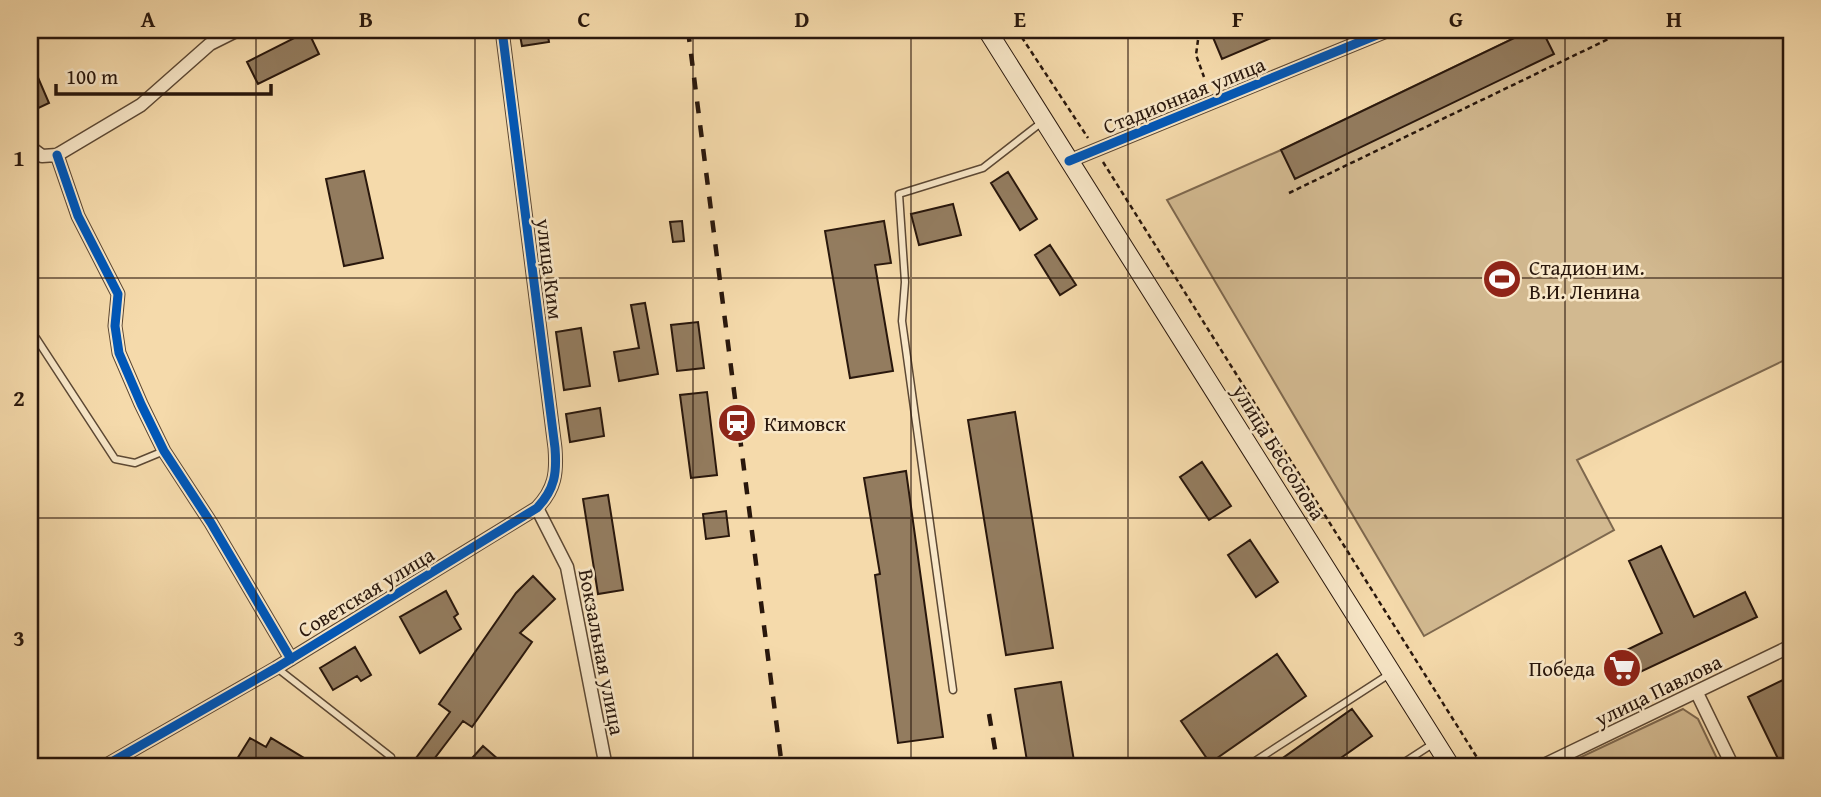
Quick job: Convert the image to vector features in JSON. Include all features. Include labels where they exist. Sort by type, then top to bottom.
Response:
[{"type":"main road","name":"улица Бессолова","points":[[986,30],[1451,767]]},
{"type":"street","points":[[30,147],[42,156],[57,155],[141,105],[210,44],[238,30]]},
{"type":"street","name":"улица Ким","points":[[502,30],[557,468],[553,486],[537,508]]},
{"type":"street","name":"Стадионная улица","points":[[1069,161],[1365,35],[1390,30]]},
{"type":"street","points":[[57,155],[78,216],[118,295],[116,326],[119,353],[164,451],[211,523],[291,659]]},
{"type":"street","name":"Советская улица","points":[[103,767],[276,668],[537,508]]},
{"type":"street","name":"Вокзальная улица","points":[[537,508],[567,567],[606,767]]},
{"type":"street","name":"улица Павлова","points":[[1540,767],[1791,646]]},
{"type":"street","points":[[1697,693],[1733,767]]},
{"type":"lane","points":[[953,690],[902,321],[905,282],[899,194],[983,168],[1044,121]]},
{"type":"lane","points":[[36,338],[116,459],[135,463],[164,451]]},
{"type":"lane","points":[[276,668],[391,757]]},
{"type":"lane","points":[[1246,767],[1391,673]]},
{"type":"lane","points":[[1397,767],[1435,742]]},
{"type":"path","points":[[1017,30],[1096,150],[1483,767]]},
{"type":"path","points":[[1203,30],[1196,55],[1204,77]]},
{"type":"path","points":[[1289,193],[1627,30]]},
{"type":"shaded area","name":"Стадион им. В.И. Ленина","points":[[1531,30],[1791,30],[1791,357],[1577,460],[1614,530],[1424,636],[1167,200],[1281,150]]},
{"type":"shaded area","points":[[1683,709],[1698,719],[1721,767],[1560,767]]},
{"type":"building","points":[[519,30],[547,30],[549,42],[522,46]]},
{"type":"building","points":[[1225,30],[1290,30],[1222,59],[1212,35]]},
{"type":"building","points":[[1531,30],[1542,30],[1554,54],[1295,179],[1281,150]]},
{"type":"building","points":[[308,31],[319,54],[258,84],[247,62]]},
{"type":"building","points":[[30,59],[49,103],[30,112]]},
{"type":"building","points":[[364,171],[383,258],[344,266],[326,179]]},
{"type":"building","points":[[1008,172],[1037,219],[1020,230],[991,183]]},
{"type":"building","points":[[953,204],[961,235],[919,245],[911,214]]},
{"type":"building","points":[[682,221],[684,241],[673,242],[670,222]]},
{"type":"building","points":[[884,221],[891,263],[875,265],[893,371],[850,378],[825,231]]},
{"type":"building","points":[[1050,245],[1076,285],[1060,295],[1035,255]]},
{"type":"building","points":[[645,303],[658,374],[619,381],[614,352],[639,348],[631,305]]},
{"type":"building","points":[[698,322],[704,368],[677,371],[671,325]]},
{"type":"building","points":[[581,328],[590,386],[564,390],[556,332]]},
{"type":"building","name":"Кимовск","points":[[707,392],[717,475],[691,478],[680,395]]},
{"type":"building","points":[[600,408],[604,436],[570,442],[566,414]]},
{"type":"building","points":[[1015,412],[1053,648],[1006,655],[968,420]]},
{"type":"building","points":[[1202,462],[1231,506],[1209,520],[1180,477]]},
{"type":"building","points":[[906,471],[943,737],[898,743],[875,575],[880,574],[864,478]]},
{"type":"building","points":[[608,495],[623,590],[598,594],[583,499]]},
{"type":"building","points":[[726,511],[729,536],[706,539],[703,514]]},
{"type":"building","points":[[1250,540],[1278,582],[1256,597],[1228,555]]},
{"type":"building","points":[[1661,546],[1694,617],[1745,592],[1757,617],[1621,681],[1610,658],[1662,633],[1629,561]]},
{"type":"building","points":[[533,576],[555,599],[520,633],[532,642],[472,727],[463,721],[428,767],[416,758],[450,712],[439,704],[516,593]]},
{"type":"building","points":[[446,591],[458,614],[454,617],[461,629],[420,653],[400,617]]},
{"type":"building","points":[[355,647],[371,675],[361,681],[357,676],[333,690],[320,668]]},
{"type":"building","points":[[1277,654],[1306,696],[1210,763],[1181,721]]},
{"type":"building","points":[[1791,676],[1791,767],[1782,767],[1748,697]]},
{"type":"building","points":[[1061,682],[1075,767],[1028,767],[1015,689]]},
{"type":"building","points":[[1352,709],[1372,736],[1328,767],[1270,767]]},
{"type":"building","points":[[250,738],[266,747],[271,738],[319,767],[232,767]]},
{"type":"building","points":[[483,746],[507,767],[464,767]]},
{"type":"railway","points":[[688,30],[782,767]]},
{"type":"railway","points":[[989,714],[998,767]]},
{"type":"cycle path","points":[[103,767],[276,668],[537,508],[548,494],[555,473],[555,448],[502,30]]},
{"type":"cycle path","points":[[1069,161],[1389,30]]},
{"type":"cycle path","points":[[57,155],[78,216],[118,294],[115,326],[119,353],[141,404],[164,451],[211,523],[291,659]]},
{"type":"place","name":"Стадион им. В.И. Ленина","points":[[1502,279]]},
{"type":"place","name":"Кимовск","points":[[737,423]]},
{"type":"place","name":"Победа","points":[[1622,668]]}]
